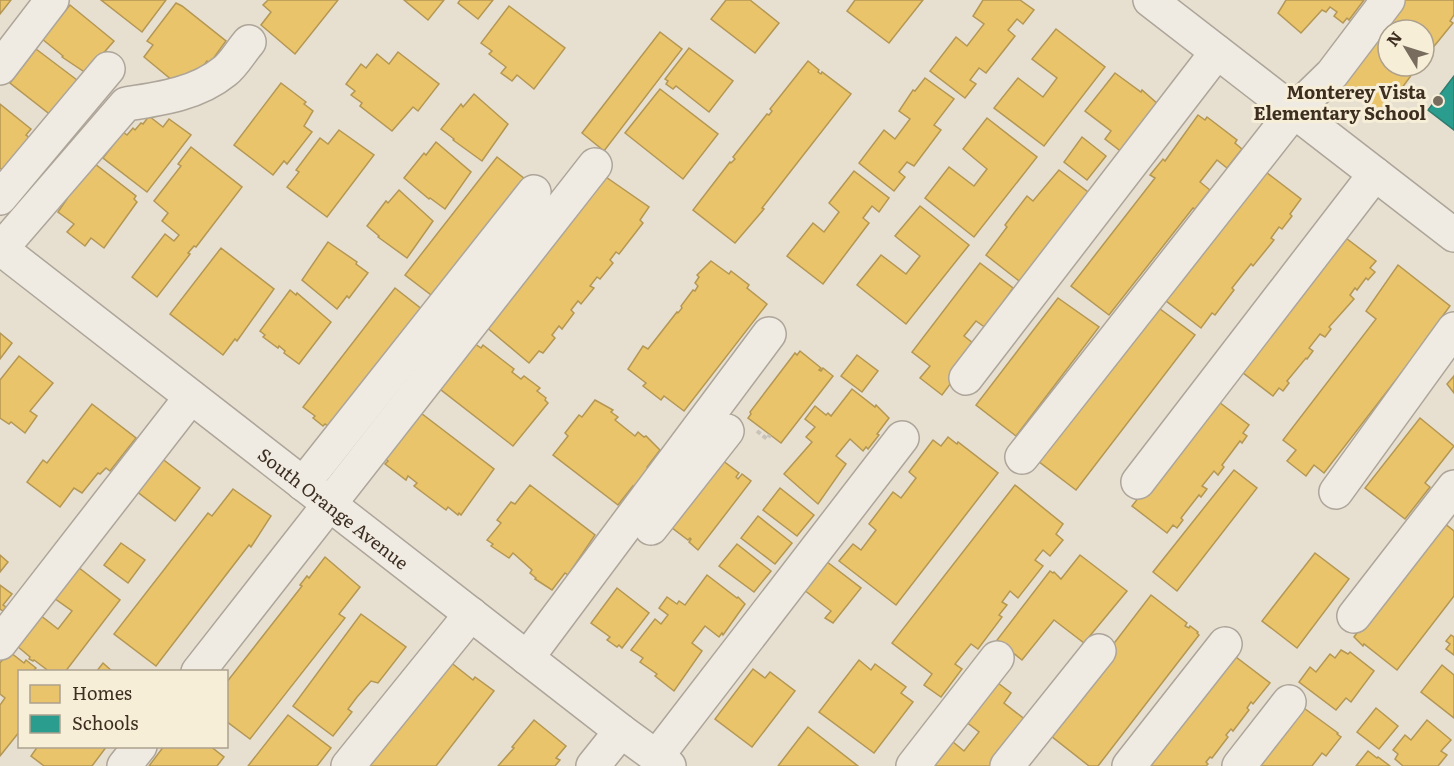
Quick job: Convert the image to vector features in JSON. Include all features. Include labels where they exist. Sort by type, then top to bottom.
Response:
[{"type":"street","points":[[0,68],[52,0]]},
{"type":"street","points":[[1022,457],[1294,111],[1332,74],[1388,0]]},
{"type":"street","points":[[1154,1],[1454,235]]},
{"type":"street","points":[[0,249],[126,104],[168,98],[204,84],[226,70],[249,42]]},
{"type":"street","points":[[966,378],[1217,52]]},
{"type":"street","points":[[0,198],[108,69]]},
{"type":"street","points":[[200,670],[596,165]]},
{"type":"street","points":[[1138,482],[1375,174]]},
{"type":"street","points":[[303,484],[534,192]]},
{"type":"street","name":"South Orange Avenue","points":[[0,249],[663,761]]},
{"type":"street","points":[[1336,492],[1454,329]]},
{"type":"street","points":[[535,664],[769,334]]},
{"type":"street","points":[[0,643],[191,397]]},
{"type":"street","points":[[535,664],[727,431]]},
{"type":"street","points":[[663,761],[902,438]]},
{"type":"street","points":[[1354,616],[1454,487]]},
{"type":"street","points":[[348,766],[471,614]]},
{"type":"street","points":[[1129,766],[1225,644]]},
{"type":"street","points":[[1007,766],[1099,651]]},
{"type":"street","points":[[913,766],[997,658]]},
{"type":"street","points":[[1239,766],[1289,702]]},
{"type":"street","points":[[593,766],[621,730]]},
{"type":"street","points":[[124,766],[139,748]]},
{"type":"building: Homes","points":[[0,0],[11,0],[0,14]]},
{"type":"building: Homes","points":[[101,0],[166,0],[142,32]]},
{"type":"building: Homes","points":[[268,0],[338,0],[295,54],[261,25],[271,12],[263,5]]},
{"type":"building: Homes","points":[[404,0],[444,0],[428,20]]},
{"type":"building: Homes","points":[[460,0],[493,0],[478,19],[458,3]]},
{"type":"building: Homes","points":[[726,0],[750,0],[779,23],[755,53],[711,19]]},
{"type":"building: Homes","points":[[855,0],[923,0],[889,43],[847,11]]},
{"type":"building: Homes","points":[[983,0],[1020,0],[1034,10],[1023,24],[1017,19],[1008,30],[1015,36],[986,73],[979,68],[970,80],[976,84],[965,98],[930,71],[956,37],[967,46],[984,24],[973,16]]},
{"type":"building: Homes","points":[[1286,0],[1364,0],[1349,20],[1347,18],[1343,23],[1334,16],[1337,12],[1330,7],[1326,12],[1322,10],[1301,33],[1278,13]]},
{"type":"building: Homes","points":[[1404,0],[1454,0],[1454,15],[1450,21],[1453,23],[1436,44],[1436,18],[1390,18]]},
{"type":"building: Homes","points":[[176,3],[226,41],[210,63],[207,61],[197,74],[178,85],[144,57],[153,45],[147,41]]},
{"type":"building: Homes","points":[[70,5],[114,41],[86,73],[62,57],[42,39]]},
{"type":"building: Homes","points":[[509,6],[565,48],[534,89],[517,75],[512,81],[501,73],[506,67],[489,54],[492,51],[481,43]]},
{"type":"building: Homes","points":[[1056,29],[1105,67],[1044,146],[994,108],[1018,78],[1043,97],[1057,78],[1032,59]]},
{"type":"building: Homes","points":[[660,32],[682,49],[604,151],[582,133]]},
{"type":"building: Homes","points":[[1376,36],[1376,78],[1409,78],[1393,100],[1390,98],[1378,113],[1340,83]]},
{"type":"building: Homes","points":[[689,48],[733,81],[709,112],[676,86],[673,89],[666,84],[668,81],[665,79]]},
{"type":"building: Homes","points":[[36,49],[81,83],[52,116],[10,83]]},
{"type":"building: Homes","points":[[398,52],[439,84],[418,111],[413,107],[392,131],[360,106],[362,103],[351,95],[355,91],[346,84],[361,64],[366,68],[377,54],[389,64]]},
{"type":"building: Homes","points":[[808,61],[819,70],[818,72],[821,74],[822,72],[851,94],[762,208],[764,209],[735,243],[693,210],[730,162],[735,159],[733,157],[767,114],[769,115],[772,111],[770,109]]},
{"type":"building: Homes","points":[[1115,73],[1141,92],[1142,90],[1167,112],[1127,156],[1105,139],[1111,131],[1085,111]]},
{"type":"building: Homes","points":[[925,78],[954,99],[934,125],[941,130],[914,166],[907,162],[899,172],[905,177],[894,191],[859,163],[884,130],[895,139],[910,119],[899,111],[913,90],[915,91]]},
{"type":"building: Homes","points":[[281,83],[306,102],[304,104],[313,111],[304,126],[312,132],[287,164],[284,161],[273,175],[234,145]]},
{"type":"building: Homes","points":[[660,89],[718,134],[683,179],[625,133]]},
{"type":"building: Homes","points":[[474,94],[508,124],[482,161],[441,129],[461,104],[463,107]]},
{"type":"building: Homes","points":[[0,104],[31,129],[26,135],[30,138],[4,171],[0,168]]},
{"type":"building: Homes","points":[[1198,115],[1205,120],[1207,117],[1237,140],[1235,143],[1242,149],[1227,168],[1217,160],[1200,182],[1210,190],[1195,209],[1193,208],[1109,315],[1071,286],[1155,178],[1150,175],[1163,159],[1165,161]]},
{"type":"building: Homes","points":[[149,116],[163,127],[169,119],[191,135],[147,192],[103,158],[123,132],[127,135],[133,128],[135,130],[141,123],[143,124]]},
{"type":"building: Homes","points":[[987,118],[1037,157],[974,237],[925,198],[949,167],[974,186],[987,169],[963,149]]},
{"type":"building: Homes","points":[[339,130],[374,155],[327,217],[287,187],[299,172],[296,170],[320,138],[328,144]]},
{"type":"building: Homes","points":[[1082,137],[1106,156],[1087,180],[1064,162]]},
{"type":"building: Homes","points":[[436,142],[471,172],[445,209],[404,178]]},
{"type":"building: Homes","points":[[191,147],[242,187],[196,247],[194,246],[188,253],[190,254],[157,297],[132,277],[165,234],[174,241],[179,235],[162,221],[168,213],[154,201],[181,166],[178,164]]},
{"type":"building: Homes","points":[[497,157],[530,183],[439,301],[405,275]]},
{"type":"building: Homes","points":[[90,160],[136,196],[134,199],[137,202],[104,248],[91,238],[85,246],[67,232],[74,224],[58,212],[67,199],[63,196]]},
{"type":"building: Homes","points":[[1262,169],[1301,199],[1282,229],[1279,227],[1271,238],[1274,240],[1232,288],[1234,290],[1215,315],[1212,313],[1201,328],[1161,297]]},
{"type":"building: Homes","points":[[1059,170],[1092,195],[1023,284],[986,255],[1027,196],[1033,201]]},
{"type":"building: Homes","points":[[854,171],[889,198],[879,212],[872,206],[863,218],[869,223],[823,284],[787,256],[813,223],[824,232],[839,212],[829,203]]},
{"type":"building: Homes","points":[[603,175],[649,207],[640,220],[643,223],[619,254],[616,252],[610,260],[613,263],[600,279],[597,277],[590,286],[594,288],[581,304],[578,301],[571,310],[574,313],[562,329],[559,326],[552,335],[555,338],[543,353],[539,351],[529,363],[485,326]]},
{"type":"building: Homes","points":[[399,190],[433,221],[407,258],[367,226],[386,201],[388,203]]},
{"type":"building: Homes","points":[[920,206],[969,245],[906,324],[857,285],[881,255],[906,274],[920,256],[895,236]]},
{"type":"building: Homes","points":[[1342,235],[1376,261],[1370,268],[1375,272],[1368,280],[1366,278],[1357,290],[1355,288],[1350,295],[1354,299],[1329,327],[1331,329],[1325,337],[1320,334],[1309,348],[1313,351],[1287,381],[1289,383],[1283,391],[1279,388],[1273,396],[1238,369]]},
{"type":"building: Homes","points":[[328,242],[357,262],[356,264],[368,273],[349,298],[347,296],[337,309],[302,280]]},
{"type":"building: Homes","points":[[221,248],[274,289],[237,341],[235,339],[223,355],[170,314]]},
{"type":"building: Homes","points":[[711,261],[729,274],[731,271],[749,285],[747,288],[767,304],[684,411],[664,396],[661,400],[643,386],[646,383],[628,369],[643,346],[648,349],[682,308],[681,306],[698,286],[695,283],[699,277],[697,275]]},
{"type":"building: Homes","points":[[980,263],[1013,288],[986,328],[976,321],[964,336],[978,347],[942,395],[920,378],[930,366],[912,352]]},
{"type":"building: Homes","points":[[1398,265],[1450,306],[1426,341],[1324,473],[1314,465],[1306,476],[1287,461],[1296,450],[1283,440],[1376,319],[1366,311]]},
{"type":"building: Homes","points":[[395,288],[428,314],[337,433],[325,424],[323,426],[303,407]]},
{"type":"building: Homes","points":[[290,290],[296,295],[297,293],[331,322],[299,364],[284,353],[285,351],[279,346],[278,348],[263,337],[265,335],[260,331]]},
{"type":"building: Homes","points":[[1058,298],[1099,327],[1016,436],[976,405]]},
{"type":"building: Homes","points":[[1156,306],[1195,335],[1076,490],[1038,461]]},
{"type":"building: Homes","points":[[0,333],[12,343],[0,359]]},
{"type":"building: Homes","points":[[471,341],[481,348],[483,345],[514,369],[512,372],[521,379],[524,376],[540,388],[537,391],[546,398],[548,403],[513,446],[436,386]]},
{"type":"building: Homes","points":[[800,351],[821,368],[819,370],[823,368],[833,376],[781,443],[748,418],[750,412],[795,353],[797,355]]},
{"type":"building: Homes","points":[[857,355],[878,371],[862,392],[841,376]]},
{"type":"building: Homes","points":[[19,356],[53,383],[30,411],[37,416],[25,433],[11,422],[9,424],[0,418],[0,380]]},
{"type":"building: Homes","points":[[1454,376],[1454,393],[1447,384]]},
{"type":"building: Homes","points":[[852,389],[875,407],[876,405],[889,418],[868,449],[866,447],[863,451],[850,439],[836,456],[846,464],[818,504],[784,474],[812,442],[806,437],[815,427],[805,419],[815,406],[826,415],[828,413],[831,416]]},
{"type":"building: Homes","points":[[1215,399],[1249,425],[1243,433],[1247,436],[1242,443],[1240,441],[1222,465],[1224,467],[1218,475],[1214,471],[1202,486],[1207,489],[1201,497],[1199,495],[1181,518],[1183,520],[1177,528],[1173,525],[1167,533],[1132,506]]},
{"type":"building: Homes","points":[[595,400],[613,410],[611,412],[618,417],[615,420],[635,436],[638,432],[646,436],[660,450],[647,467],[650,469],[618,505],[553,455],[568,436],[565,433],[579,415],[582,417]]},
{"type":"building: Homes","points":[[92,404],[136,438],[110,471],[106,468],[100,474],[98,473],[82,493],[74,488],[60,507],[27,482],[43,460],[47,463]]},
{"type":"building: Homes","points":[[417,410],[494,469],[461,515],[448,507],[446,510],[414,486],[417,483],[408,476],[406,480],[385,464],[388,461],[382,456]]},
{"type":"building: Homes","points":[[1420,418],[1454,446],[1425,483],[1430,487],[1405,519],[1365,488]]},
{"type":"building: Homes","points":[[948,437],[998,473],[896,605],[839,561],[853,544],[861,550],[876,530],[869,524],[893,492],[901,498],[916,478],[909,472],[933,440],[941,446]]},
{"type":"building: Homes","points":[[156,454],[200,488],[175,521],[131,487]]},
{"type":"building: Homes","points":[[718,457],[739,473],[736,477],[738,479],[742,474],[751,481],[698,550],[689,542],[690,538],[688,540],[667,524]]},
{"type":"building: Homes","points":[[1234,470],[1257,488],[1177,591],[1153,572]]},
{"type":"building: Homes","points":[[530,485],[595,535],[568,575],[565,573],[552,590],[535,579],[530,573],[532,570],[513,553],[509,558],[491,546],[493,544],[487,540],[501,523],[497,520],[511,502],[515,504]]},
{"type":"building: Homes","points":[[1015,485],[1063,524],[1056,534],[1063,540],[1050,556],[1043,550],[1035,560],[1043,566],[1018,598],[1010,591],[1002,602],[1007,605],[999,615],[1002,617],[978,649],[971,644],[955,664],[962,669],[941,697],[924,685],[932,674],[892,643]]},
{"type":"building: Homes","points":[[780,488],[814,515],[797,536],[763,510]]},
{"type":"building: Homes","points":[[233,489],[271,516],[251,547],[249,545],[156,666],[114,634],[208,513],[212,516]]},
{"type":"building: Homes","points":[[758,516],[792,543],[775,564],[741,538]]},
{"type":"building: Homes","points":[[1439,519],[1454,531],[1454,596],[1397,670],[1354,637]]},
{"type":"building: Homes","points":[[121,543],[145,560],[128,583],[104,565]]},
{"type":"building: Homes","points":[[737,544],[771,571],[754,592],[719,566]]},
{"type":"building: Homes","points":[[1315,553],[1349,579],[1297,648],[1262,621]]},
{"type":"building: Homes","points":[[0,555],[8,562],[0,572]]},
{"type":"building: Homes","points":[[1080,555],[1127,591],[1084,643],[1054,620],[1022,660],[997,640],[1050,571],[1061,579]]},
{"type":"building: Homes","points":[[325,557],[360,587],[339,614],[345,618],[250,739],[228,722],[228,680],[302,586],[300,585],[307,576],[309,578]]},
{"type":"building: Homes","points":[[822,558],[861,588],[833,623],[825,618],[831,611],[799,586]]},
{"type":"building: Homes","points":[[78,567],[120,600],[67,670],[47,670],[29,659],[30,657],[17,646],[40,615],[58,629],[72,611],[54,598]]},
{"type":"building: Homes","points":[[707,575],[745,604],[723,635],[722,633],[719,637],[705,626],[692,643],[702,651],[674,691],[655,676],[657,674],[640,662],[643,658],[631,650],[655,619],[661,624],[668,615],[659,608],[667,597],[677,604],[679,601],[685,605]]},
{"type":"building: Homes","points":[[0,585],[12,594],[3,605],[6,607],[3,611],[0,609]]},
{"type":"building: Homes","points":[[617,588],[649,613],[622,648],[607,640],[610,637],[591,623]]},
{"type":"building: Homes","points":[[1151,595],[1187,623],[1185,626],[1189,628],[1190,626],[1199,635],[1098,766],[1089,766],[1046,732]]},
{"type":"building: Homes","points":[[361,614],[406,647],[378,683],[371,681],[357,697],[348,709],[352,712],[333,736],[293,706]]},
{"type":"building: Homes","points":[[1451,635],[1454,637],[1454,655],[1446,649],[1450,644],[1446,641]]},
{"type":"building: Homes","points":[[1341,650],[1348,654],[1350,652],[1374,671],[1351,702],[1346,698],[1336,710],[1299,682],[1310,667],[1316,672],[1330,654],[1335,658]]},
{"type":"building: Homes","points":[[8,653],[11,653],[24,663],[26,660],[36,668],[18,670],[18,734],[0,756],[0,705],[5,698],[0,694],[0,663]]},
{"type":"building: Homes","points":[[1232,654],[1270,683],[1253,704],[1251,702],[1247,708],[1249,710],[1233,731],[1231,729],[1226,735],[1228,737],[1212,758],[1210,757],[1206,762],[1208,764],[1206,766],[1145,766]]},
{"type":"building: Homes","points":[[444,657],[473,680],[475,677],[494,691],[436,766],[359,766]]},
{"type":"building: Homes","points":[[859,660],[871,670],[875,664],[906,687],[901,693],[913,702],[874,753],[819,712]]},
{"type":"building: Homes","points":[[103,663],[111,670],[98,670]]},
{"type":"building: Homes","points":[[1442,665],[1454,675],[1454,718],[1421,692]]},
{"type":"building: Homes","points":[[753,669],[765,678],[770,672],[795,691],[752,747],[715,719]]},
{"type":"building: Homes","points":[[994,680],[1011,693],[1004,703],[1027,721],[992,766],[925,766],[947,737],[964,751],[979,732],[961,718]]},
{"type":"building: Homes","points":[[1297,703],[1341,737],[1326,756],[1322,753],[1312,766],[1249,766]]},
{"type":"building: Homes","points":[[1376,708],[1398,726],[1379,749],[1357,732]]},
{"type":"building: Homes","points":[[288,715],[331,748],[317,766],[248,766]]},
{"type":"building: Homes","points":[[534,720],[566,746],[556,758],[560,760],[555,766],[498,766],[514,748],[512,747]]},
{"type":"building: Homes","points":[[1427,720],[1451,740],[1441,751],[1447,755],[1438,766],[1403,766],[1395,759],[1398,754],[1393,750],[1405,735],[1411,740]]},
{"type":"building: Homes","points":[[808,727],[858,766],[778,766]]},
{"type":"building: Homes","points":[[37,748],[106,748],[92,766],[44,766],[31,756]]},
{"type":"building: Homes","points":[[162,748],[213,748],[224,757],[217,766],[149,766]]},
{"type":"building: Homes","points":[[1368,751],[1377,758],[1390,766],[1356,766]]},
{"type":"building: Schools","points":[[1454,76],[1454,130],[1428,110]]},
{"type":"place","name":"Monterey Vista Elementary School","points":[[1438,101]]}]
